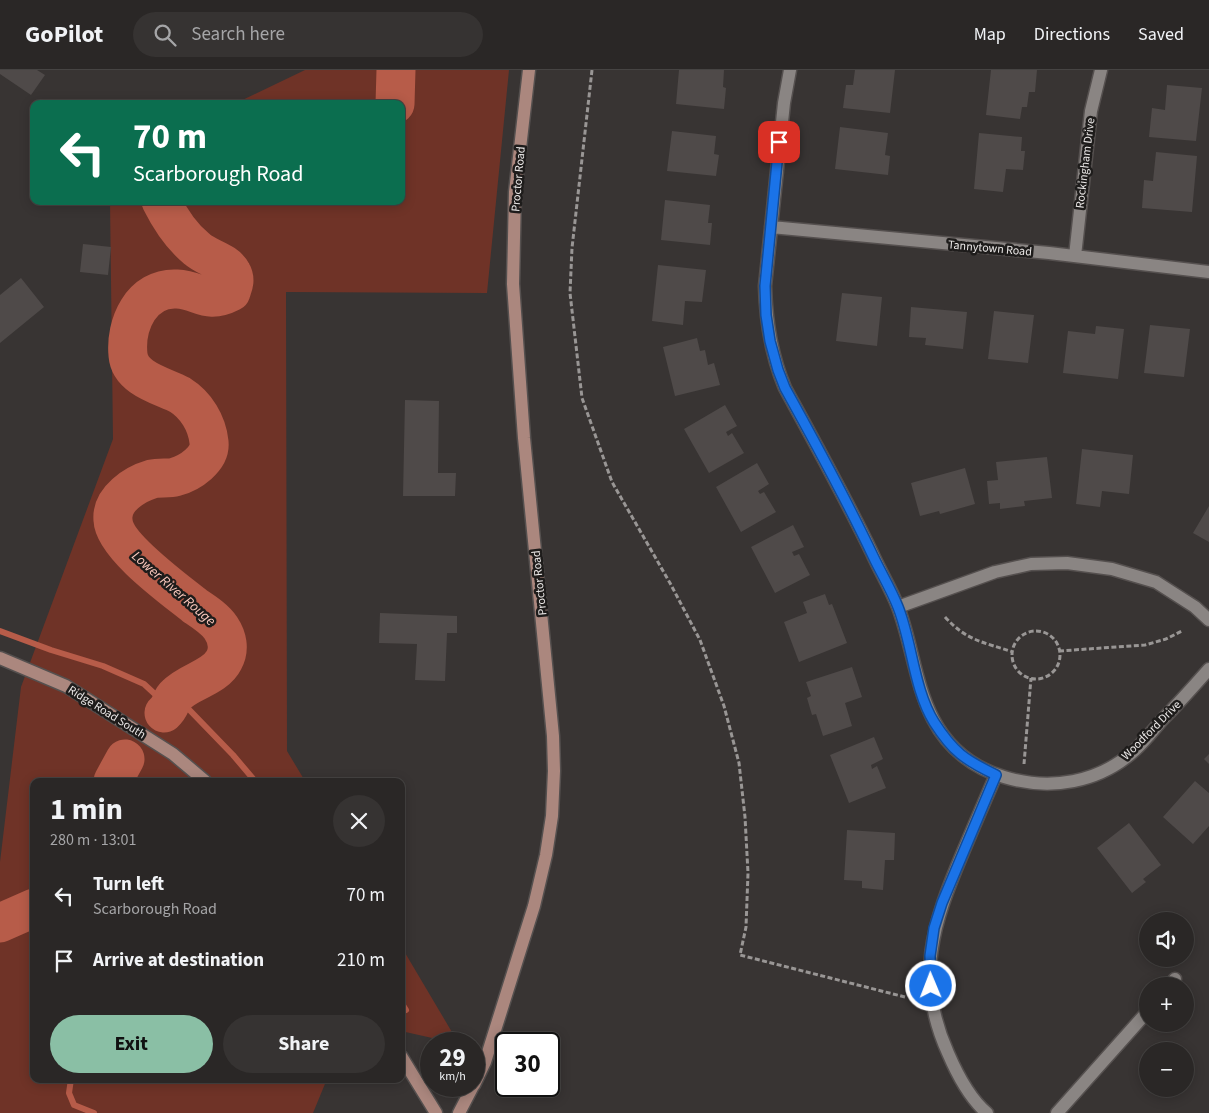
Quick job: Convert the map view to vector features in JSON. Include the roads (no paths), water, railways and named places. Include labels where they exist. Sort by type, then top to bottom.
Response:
[{"type":"street","name":"Proctor Road","points":[[485,1062],[534,906],[546,855],[552,816],[554,771],[554,736],[524,438],[513,284],[515,192],[529,70]]},
{"type":"street","name":"Woodford Drive","points":[[790,70],[784,103],[765,286],[766,315],[770,341],[785,388],[845,496],[898,607],[924,700],[933,720],[946,739],[958,753],[972,764],[996,775],[1020,782],[1056,784],[1075,781],[1104,771],[1135,750],[1209,669]]},
{"type":"street","name":"Rockingham Drive","points":[[1074,256],[1091,111],[1101,70]]},
{"type":"street","name":"Tannytown Road","points":[[771,227],[1074,256],[1209,272]]},
{"type":"street","points":[[898,607],[996,572],[1030,564],[1067,563],[1112,569],[1156,582],[1195,607],[1209,620]]},
{"type":"street","name":"Ridge Road South","points":[[0,658],[66,686],[173,754],[201,778]]},
{"type":"street","points":[[987,1113],[965,1086],[940,1034],[934,1011],[930,956],[934,928],[942,903],[996,775]]},
{"type":"street","points":[[1057,1113],[1139,1021]]},
{"type":"street","points":[[405,1063],[436,1113]]},
{"type":"street","name":"Proctor Road","points":[[459,1113],[467,1097]]},
{"type":"waterway","name":"Lower River Rouge","points":[[395,100],[396,70]]},
{"type":"waterway","name":"Lower River Rouge","points":[[163,205],[172,221],[186,239],[201,252],[225,265],[232,273],[234,281],[231,292],[222,296],[209,297],[177,289],[164,290],[154,294],[138,310],[129,332],[128,355],[130,363],[135,370],[148,381],[186,399],[200,415],[206,428],[209,442],[207,454],[193,469],[175,477],[152,479],[138,485],[125,493],[113,512],[116,530],[123,542],[160,578],[213,619],[225,635],[227,652],[220,666],[215,671],[181,690],[164,713]]},
{"type":"waterway","points":[[0,631],[51,650],[103,666],[144,684],[170,708]]},
{"type":"waterway","points":[[175,695],[252,778]]},
{"type":"waterway","name":"Lower River Rouge","points":[[115,778],[125,759]]},
{"type":"waterway","name":"Lower River Rouge","points":[[0,923],[30,910]]},
{"type":"waterway","points":[[70,1083],[69,1093],[74,1105],[94,1113]]}]
